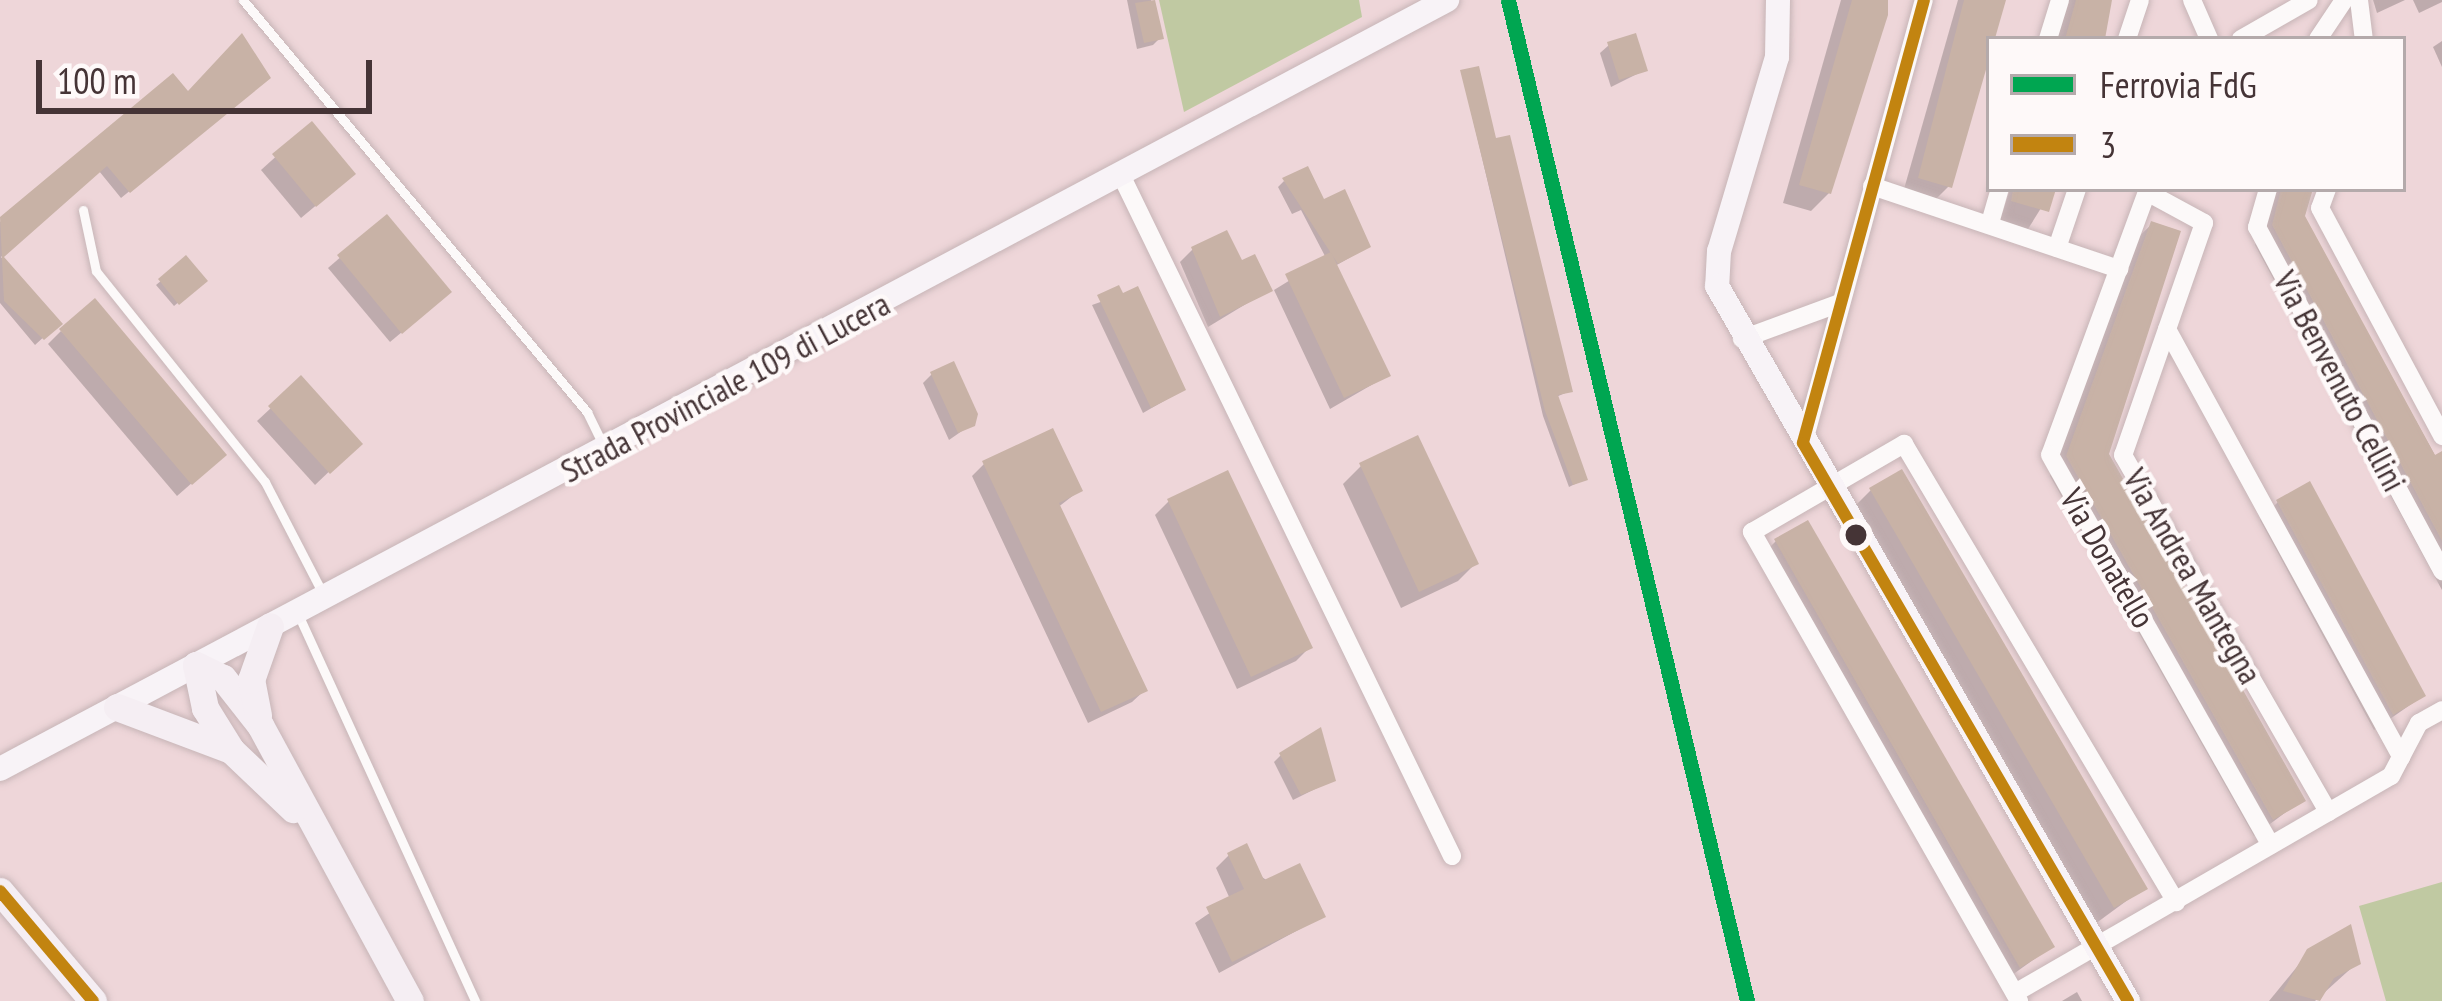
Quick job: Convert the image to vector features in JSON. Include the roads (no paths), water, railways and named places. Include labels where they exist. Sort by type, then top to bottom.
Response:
[{"type":"main road","name":"Strada Provinciale 109 di Lucera","points":[[0,769],[1122,177],[1418,7],[1447,0]]},
{"type":"main road","points":[[1778,0],[1767,100],[1716,268],[1742,339],[2128,1001]]},
{"type":"main road","points":[[260,725],[250,680],[270,626]]},
{"type":"main road","points":[[196,665],[223,678],[260,725],[410,1001]]},
{"type":"main road","points":[[196,665],[206,708],[231,750],[310,824]]},
{"type":"main road","points":[[117,707],[231,750]]},
{"type":"main road","points":[[0,891],[93,1001]]},
{"type":"street","points":[[1803,443],[1924,0]]},
{"type":"street","points":[[2049,36],[2060,0]]},
{"type":"street","points":[[2128,36],[2140,0]]},
{"type":"street","points":[[2192,0],[2209,36]]},
{"type":"street","points":[[2246,36],[2309,0]]},
{"type":"street","points":[[2320,36],[2344,0]]},
{"type":"street","points":[[2360,0],[2364,36]]},
{"type":"street","points":[[1122,177],[1452,856]]},
{"type":"street","points":[[1872,186],[2119,269]]},
{"type":"street","points":[[1990,223],[1999,192]]},
{"type":"street","points":[[2057,248],[2076,192]]},
{"type":"street","name":"Via Donatello","points":[[2147,192],[2050,455],[2271,845]]},
{"type":"street","name":"Via Andrea Mantegna","points":[[2149,192],[2204,223],[2123,455],[2328,812]]},
{"type":"street","name":"Via Benvenuto Cellini","points":[[2267,192],[2257,227],[2442,571]]},
{"type":"street","points":[[2326,192],[2320,208],[2442,436]]},
{"type":"street","points":[[1742,339],[1840,303]]},
{"type":"street","points":[[2167,329],[2401,757]]},
{"type":"street","points":[[2176,902],[1904,445],[1752,532],[2017,997],[2096,946],[2176,902],[2391,776],[2419,723],[2442,710]]},
{"type":"lane","points":[[243,0],[586,412],[605,450]]},
{"type":"lane","points":[[83,210],[96,271],[265,482],[325,597]]},
{"type":"lane","points":[[297,611],[475,1001]]},
{"type":"rail line","name":"FdG","points":[[1508,0],[1747,1001]]}]
